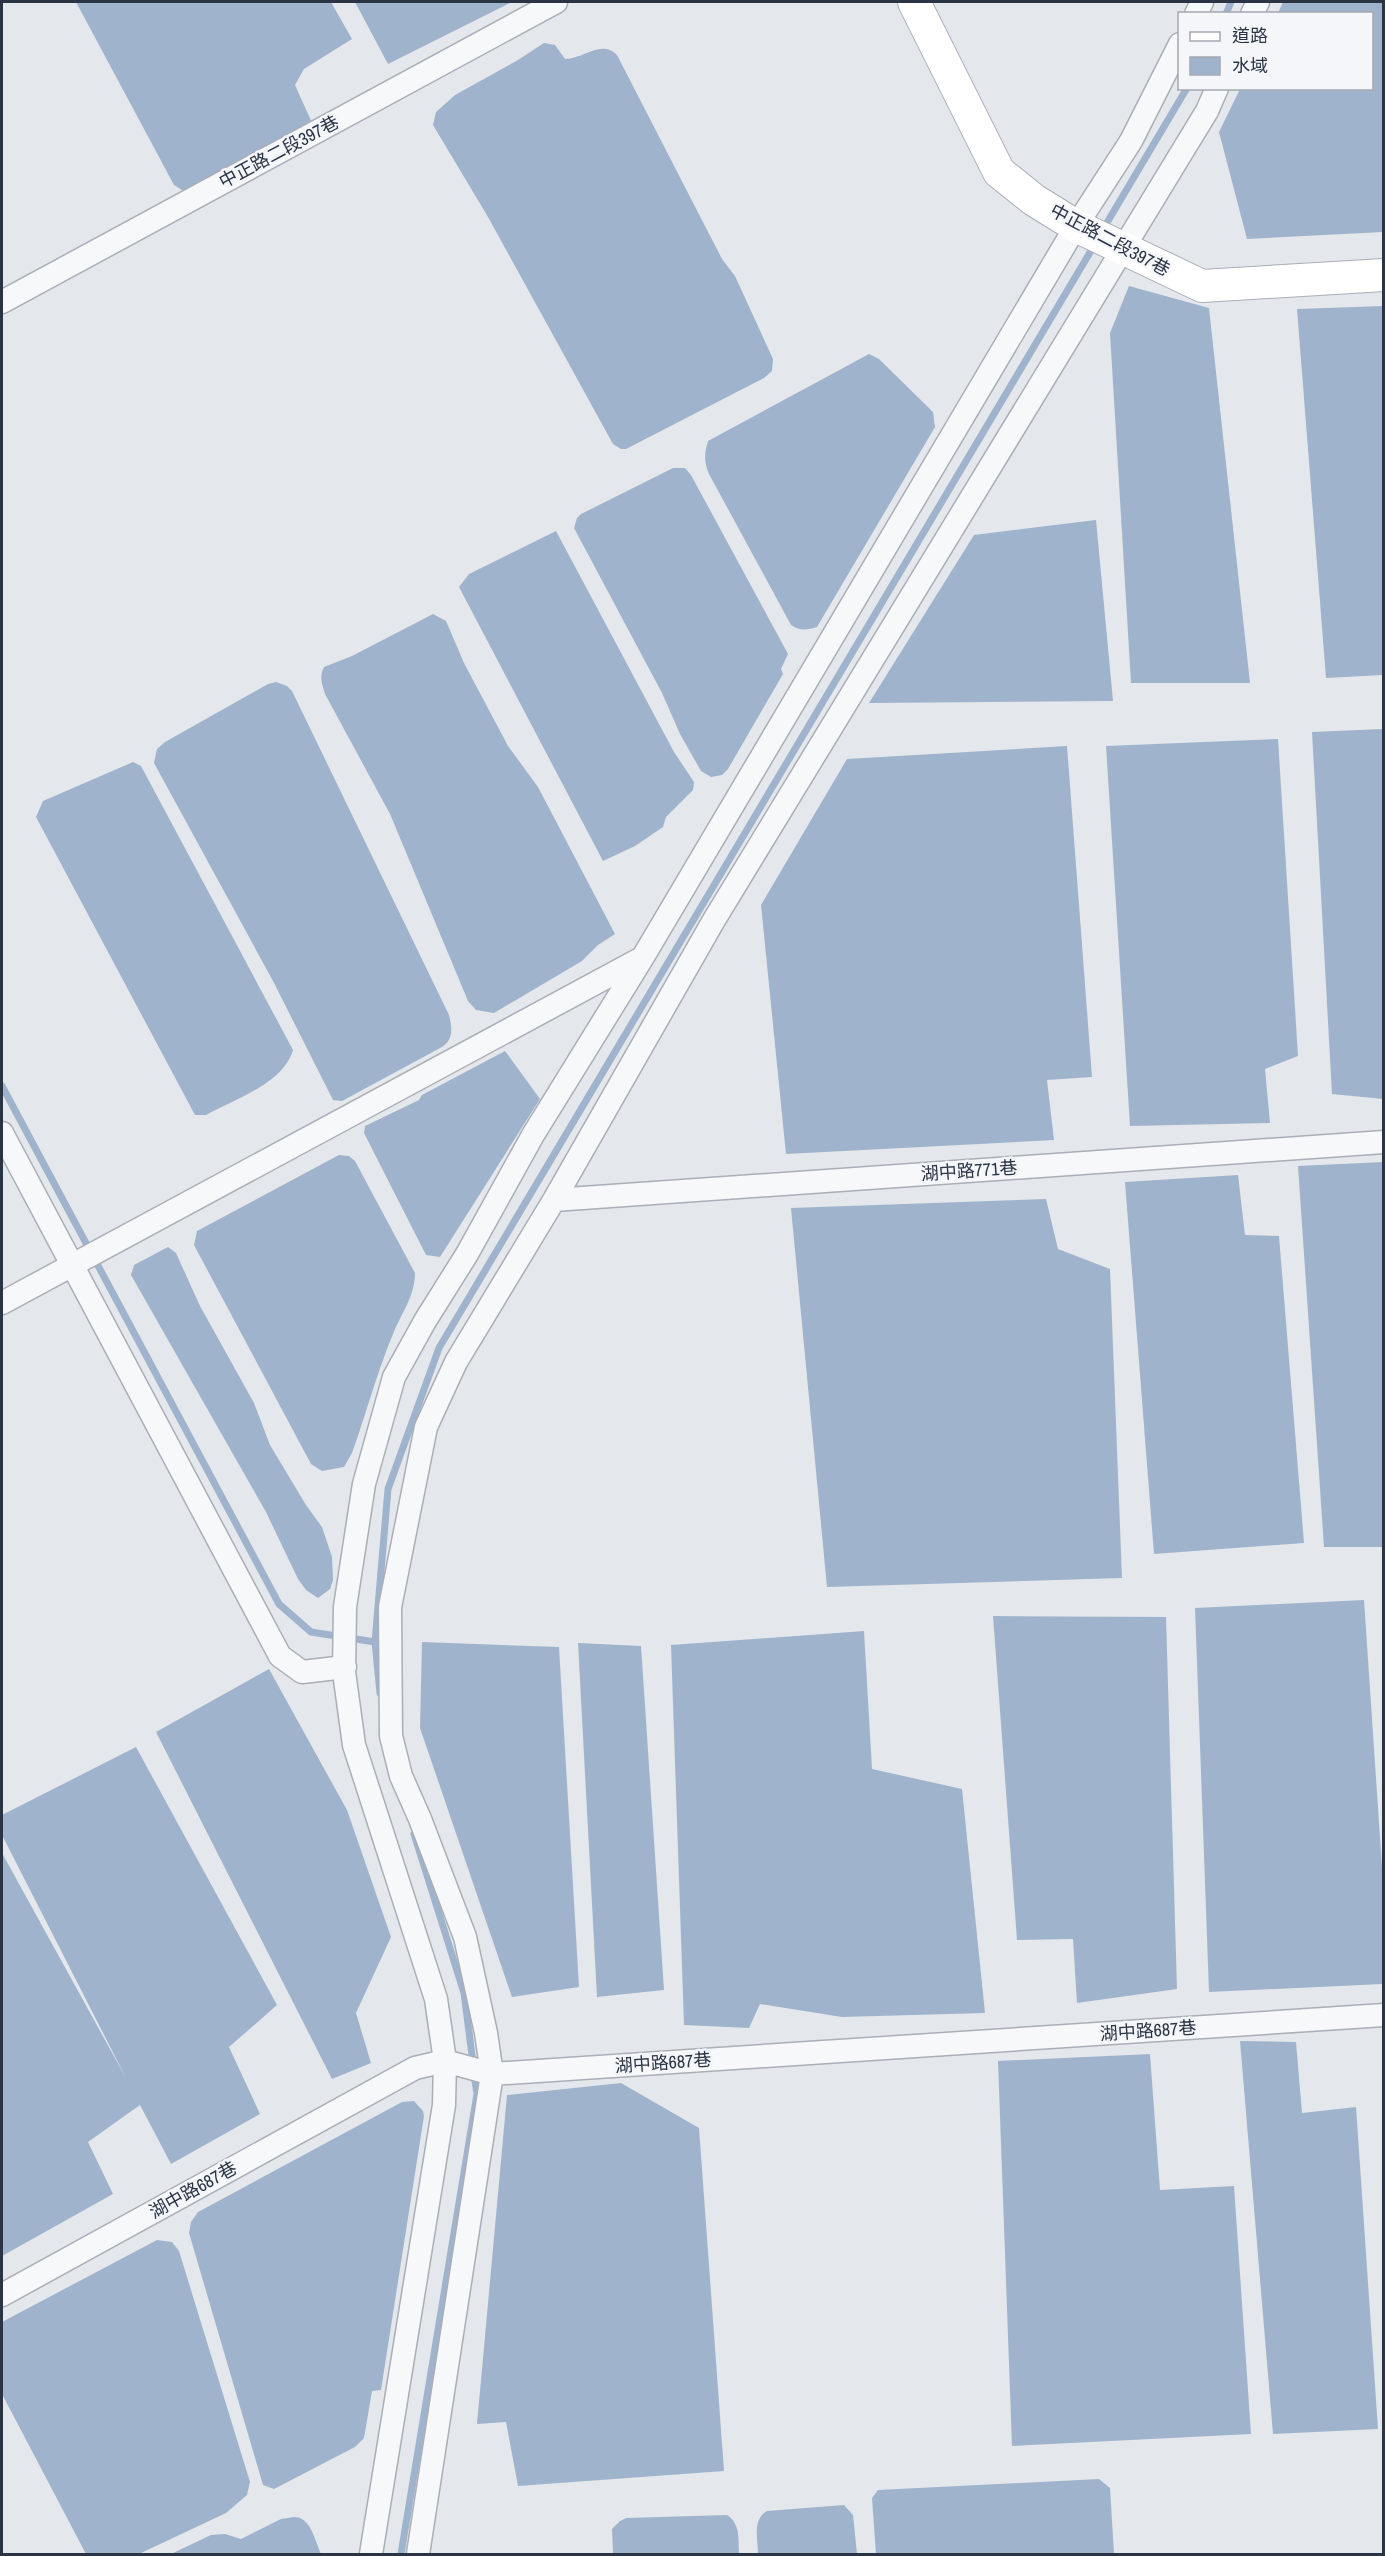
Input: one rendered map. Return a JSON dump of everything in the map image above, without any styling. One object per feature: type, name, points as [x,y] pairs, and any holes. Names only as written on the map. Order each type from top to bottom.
[{"type":"street","name":"中正路二段397巷","points":[[2,302],[556,2]]},
{"type":"street","name":"中正路二段397巷","points":[[914,2],[999,172],[1034,200],[1076,226],[1202,286],[1383,275]]},
{"type":"street","points":[[371,2554],[444,2106],[445,2061],[436,1999],[354,1745],[345,1667],[345,1607],[364,1484],[394,1377],[425,1321],[467,1254],[533,1135],[644,957],[1076,226],[1131,141],[1178,46]]},
{"type":"street","points":[[418,2554],[492,2074],[486,2033],[465,1937],[401,1776],[391,1737],[390,1607],[426,1427],[456,1362],[554,1200],[714,920],[1206,111],[1216,90]]},
{"type":"street","points":[[2,1303],[644,957]]},
{"type":"street","points":[[2,1133],[280,1656],[302,1672],[345,1667]]},
{"type":"street","name":"湖中路771巷","points":[[554,1200],[1383,1142]]},
{"type":"street","name":"湖中路687巷","points":[[2,2295],[415,2068],[445,2061],[492,2074],[1383,2015]]},
{"type":"water","points":[[76,2],[331,2],[352,39],[304,69],[295,85],[313,125],[191,189],[182,190],[174,185]]},
{"type":"water","points":[[355,2],[512,2],[388,64]]},
{"type":"water","points":[[1283,2],[1383,2],[1383,232],[1247,239],[1219,132],[1240,90],[1373,90],[1373,12],[1278,12]]},
{"type":"water","points":[[544,43],[555,45],[565,59],[599,49],[611,51],[617,55],[722,259],[735,276],[773,359],[772,371],[764,378],[626,449],[613,444],[488,217],[433,125],[436,112],[455,95]]},
{"type":"water","points":[[1129,286],[1209,308],[1250,683],[1131,683],[1110,333]]},
{"type":"water","points":[[1383,306],[1383,675],[1326,678],[1297,309]]},
{"type":"water","points":[[869,354],[879,359],[933,412],[935,427],[817,627],[800,629],[791,625],[709,474],[705,462],[708,441]]},
{"type":"water","points":[[673,468],[685,468],[691,475],[788,654],[781,669],[783,674],[728,769],[722,775],[711,777],[701,771],[680,734],[662,693],[574,528],[581,514]]},
{"type":"water","points":[[1096,520],[1113,701],[869,703],[974,535]]},
{"type":"water","points":[[556,531],[674,752],[694,782],[693,790],[666,817],[663,827],[635,846],[603,861],[459,587],[469,574]]},
{"type":"water","points":[[433,614],[446,621],[464,663],[508,746],[538,787],[615,934],[598,945],[582,961],[494,1013],[476,1010],[468,1001],[390,814],[325,694],[322,680],[324,667],[352,656]]},
{"type":"water","points":[[276,682],[287,686],[292,691],[449,1015],[451,1024],[449,1040],[442,1047],[342,1101],[333,1100],[273,981],[154,763],[157,749],[165,742],[268,684]]},
{"type":"water","points":[[1384,729],[1383,1099],[1332,1094],[1312,732]]},
{"type":"water","points":[[1278,739],[1298,1056],[1265,1069],[1270,1123],[1130,1126],[1106,746]]},
{"type":"water","points":[[1067,746],[1092,1077],[1047,1080],[1054,1140],[786,1154],[761,905],[847,759]]},
{"type":"water","points":[[133,762],[141,766],[293,1050],[288,1062],[269,1081],[206,1115],[195,1115],[36,817],[43,801]]},
{"type":"water","points":[[505,1051],[540,1099],[440,1257],[426,1255],[364,1133],[365,1126],[419,1100],[422,1095]]},
{"type":"water","points":[[339,1155],[349,1156],[355,1161],[415,1273],[410,1297],[387,1348],[352,1453],[344,1467],[322,1471],[311,1464],[194,1245],[197,1231]]},
{"type":"water","points":[[1383,1162],[1383,1547],[1324,1547],[1298,1166]]},
{"type":"water","points":[[1238,1175],[1245,1235],[1279,1236],[1304,1543],[1154,1554],[1125,1182]]},
{"type":"water","points":[[1046,1199],[1058,1249],[1110,1269],[1122,1578],[827,1587],[791,1208]]},
{"type":"water","points":[[168,1247],[176,1253],[200,1306],[254,1403],[270,1445],[322,1527],[332,1557],[333,1580],[330,1589],[318,1598],[306,1590],[298,1579],[266,1512],[131,1275],[134,1265]]},
{"type":"water","points":[[1364,1600],[1383,1882],[1383,1984],[1209,1992],[1195,1608]]},
{"type":"water","points":[[993,1616],[1166,1617],[1177,1989],[1077,2003],[1073,1939],[1017,1940]]},
{"type":"water","points":[[864,1631],[872,1769],[962,1789],[985,2013],[842,2017],[760,2004],[749,2028],[684,2025],[671,1645]]},
{"type":"water","points":[[422,1642],[559,1647],[579,1987],[512,1997],[420,1728]]},
{"type":"water","points":[[578,1643],[641,1646],[664,1990],[597,1997]]},
{"type":"water","points":[[269,1669],[347,1810],[391,1937],[356,2013],[371,2063],[332,2079],[156,1732]]},
{"type":"water","points":[[136,1747],[277,2005],[229,2047],[260,2114],[171,2164],[140,2105],[88,2142],[113,2194],[2,2256],[2,1853],[126,2078],[2,1835],[2,1815]]},
{"type":"water","points":[[1240,2041],[1296,2042],[1302,2113],[1356,2107],[1378,2429],[1273,2434]]},
{"type":"water","points":[[1150,2054],[1160,2190],[1234,2186],[1251,2434],[1012,2446],[998,2061]]},
{"type":"water","points":[[621,2083],[699,2128],[724,2471],[518,2486],[506,2422],[477,2424],[507,2095]]},
{"type":"water","points":[[414,2101],[423,2111],[424,2116],[381,2390],[372,2391],[364,2438],[355,2447],[274,2489],[263,2485],[189,2233],[191,2222],[198,2212],[402,2102]]},
{"type":"water","points":[[157,2240],[172,2242],[179,2251],[250,2482],[247,2495],[226,2513],[139,2554],[86,2554],[2,2394],[2,2322]]},
{"type":"water","points":[[1099,2479],[1110,2488],[1114,2554],[876,2554],[872,2498],[878,2490]]},
{"type":"water","points":[[844,2505],[853,2515],[857,2554],[758,2554],[759,2519],[767,2511]]},
{"type":"water","points":[[727,2515],[737,2528],[739,2554],[613,2554],[612,2529],[626,2518]]},
{"type":"water","points":[[300,2518],[308,2525],[321,2554],[171,2554],[211,2535],[225,2534],[241,2539],[281,2519]]},
{"type":"waterway","points":[[1227,12],[1231,2]]},
{"type":"waterway","points":[[1102,231],[1186,90]]},
{"type":"waterway","points":[[380,1693],[375,1642],[388,1489],[439,1348],[1095,244]]},
{"type":"waterway","points":[[2,1086],[279,1604],[311,1632],[375,1642]]},
{"type":"waterway","points":[[414,1834],[464,1993],[473,2063]]},
{"type":"waterway","points":[[401,2554],[477,2094],[474,2074]]}]
